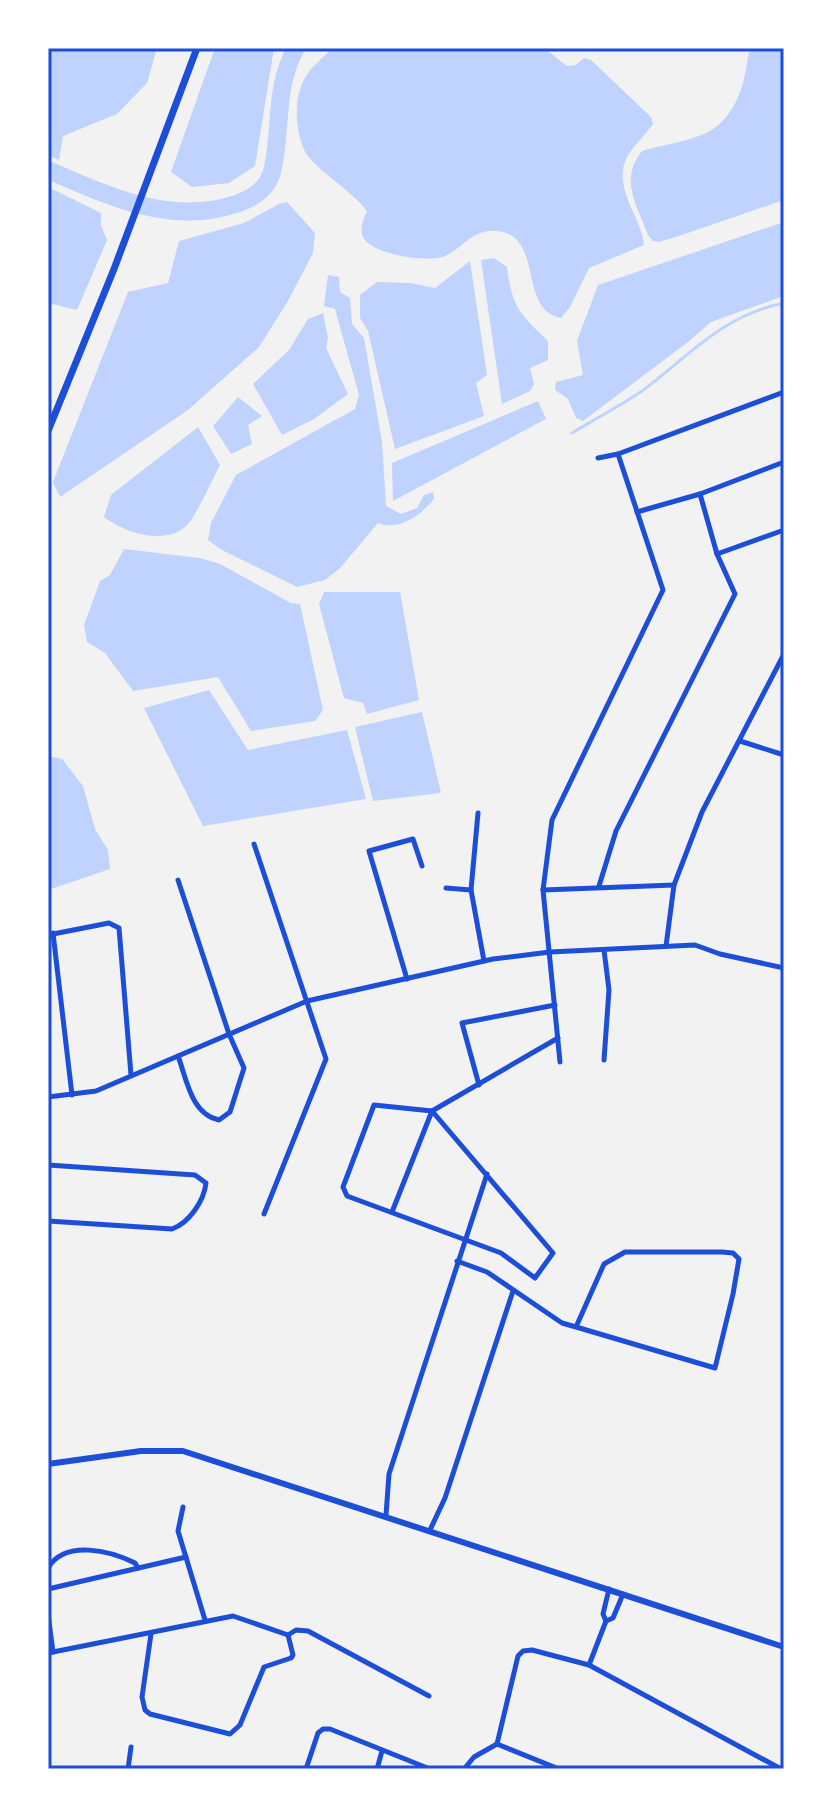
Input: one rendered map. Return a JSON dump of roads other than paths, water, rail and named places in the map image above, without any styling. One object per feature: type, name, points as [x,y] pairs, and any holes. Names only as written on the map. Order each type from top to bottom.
[{"type":"main road","points":[[48,431],[197,48]]},
{"type":"street","points":[[598,458],[618,454],[782,393],[784,403]]},
{"type":"street","points":[[560,1062],[543,890],[552,820],[663,590],[618,454]]},
{"type":"street","points":[[637,512],[700,494],[784,462]]},
{"type":"street","points":[[599,886],[616,831],[735,594],[717,554],[700,494]]},
{"type":"street","points":[[717,554],[784,530]]},
{"type":"street","points":[[666,946],[674,885],[702,812],[784,654]]},
{"type":"street","points":[[740,741],[784,755]]},
{"type":"street","points":[[478,813],[471,890],[484,961]]},
{"type":"street","points":[[407,979],[369,851],[413,839],[422,866]]},
{"type":"street","points":[[254,844],[326,1059],[264,1214]]},
{"type":"street","points":[[178,880],[229,1034],[244,1068],[230,1112],[219,1120],[208,1117],[196,1106],[178,1056]]},
{"type":"street","points":[[543,890],[674,885]]},
{"type":"street","points":[[446,888],[471,890]]},
{"type":"street","points":[[72,1095],[50,934],[109,923],[119,928],[131,1075]]},
{"type":"street","points":[[48,1097],[96,1091],[307,1001],[484,961],[550,952],[695,945],[720,954],[784,968]]},
{"type":"street","points":[[604,950],[609,990],[604,1060]]},
{"type":"street","points":[[479,1085],[462,1023],[555,1005]]},
{"type":"street","points":[[432,1111],[553,1253],[535,1278],[501,1253],[347,1196],[343,1187],[374,1105],[432,1111],[558,1038]]},
{"type":"street","points":[[392,1212],[432,1111]]},
{"type":"street","points":[[48,1165],[195,1175],[206,1183],[202,1200],[182,1226],[172,1229],[48,1221]]},
{"type":"street","points":[[386,1515],[389,1474],[487,1173]]},
{"type":"street","points":[[457,1261],[487,1272],[562,1323],[715,1368],[739,1259],[733,1253],[722,1252],[625,1252],[604,1264],[576,1327]]},
{"type":"street","points":[[783,1294],[784,1286]]},
{"type":"street","points":[[430,1530],[445,1498],[513,1291]]},
{"type":"street","points":[[48,1464],[141,1451],[183,1451],[784,1647]]},
{"type":"street","points":[[183,1507],[178,1531],[205,1620]]},
{"type":"street","points":[[48,1568],[51,1562],[80,1548],[127,1559],[138,1568]]},
{"type":"street","points":[[48,1589],[186,1557]]},
{"type":"street","points":[[589,1665],[606,1621],[603,1614],[609,1589]]},
{"type":"street","points":[[606,1621],[613,1618],[623,1594]]},
{"type":"street","points":[[48,1614],[50,1653],[233,1616],[288,1635]]},
{"type":"street","points":[[288,1635],[296,1630],[308,1631],[429,1696]]},
{"type":"street","points":[[151,1634],[142,1697],[145,1710],[150,1714],[230,1734],[240,1725],[264,1667],[293,1655],[288,1635]]},
{"type":"street","points":[[464,1769],[474,1757],[497,1744],[518,1656],[523,1651],[532,1650],[589,1665],[781,1769]]},
{"type":"street","points":[[306,1769],[318,1733],[323,1729],[330,1729],[430,1769]]},
{"type":"street","points":[[497,1744],[559,1769]]},
{"type":"street","points":[[128,1769],[131,1747]]},
{"type":"street","points":[[377,1769],[382,1751]]},
{"type":"water","points":[[48,48],[157,48],[147,83],[117,114],[63,136],[59,160],[48,155]]},
{"type":"water","points":[[215,48],[274,48],[255,166],[229,183],[192,187],[171,172]]},
{"type":"water","points":[[333,48],[544,48],[567,66],[576,65],[584,58],[591,60],[651,117],[653,124],[626,159],[623,170],[625,192],[644,245],[589,268],[570,307],[561,318],[548,312],[539,301],[521,245],[511,235],[496,231],[479,233],[449,254],[434,258],[402,256],[371,245],[362,233],[367,211],[312,161],[306,154],[299,133],[297,110],[300,89],[310,71]]},
{"type":"water","points":[[750,48],[784,48],[784,200],[679,236],[653,241],[632,193],[635,162],[642,151],[703,134],[726,118],[742,86]]},
{"type":"water","points":[[48,187],[101,213],[101,225],[107,240],[77,310],[48,303]]},
{"type":"water","points":[[287,202],[315,233],[313,253],[259,347],[188,410],[60,497],[53,482],[128,292],[168,283],[179,241],[244,223]]},
{"type":"water","points":[[784,222],[784,296],[711,322],[583,421],[576,418],[568,399],[555,390],[556,382],[583,375],[577,341],[598,285]]},
{"type":"water","points":[[494,258],[507,267],[511,292],[518,308],[548,341],[548,360],[530,368],[534,384],[530,391],[502,404],[481,260]]},
{"type":"water","points":[[470,261],[487,375],[476,383],[484,416],[395,449],[368,331],[360,318],[360,295],[377,282],[410,283],[435,288]]},
{"type":"water","points":[[328,275],[339,277],[340,292],[350,298],[352,324],[364,338],[382,442],[386,506],[401,514],[417,508],[424,495],[433,492],[434,499],[417,516],[402,523],[378,523],[340,568],[325,580],[297,587],[208,540],[211,523],[236,475],[355,409],[359,395],[335,309],[324,306]]},
{"type":"water","points":[[323,313],[328,338],[326,348],[348,394],[314,419],[282,435],[253,384],[289,350],[308,319]]},
{"type":"water","points":[[238,397],[262,416],[248,425],[252,444],[231,454],[213,426]]},
{"type":"water","points":[[538,401],[546,419],[393,501],[392,463]]},
{"type":"water","points":[[198,427],[220,465],[186,526],[167,535],[145,535],[123,528],[104,517],[111,495]]},
{"type":"water","points":[[124,549],[200,558],[220,564],[291,603],[300,604],[323,710],[315,721],[251,731],[218,677],[133,691],[105,653],[87,642],[84,625],[100,581],[110,575]]},
{"type":"water","points":[[324,592],[400,592],[419,700],[367,714],[363,703],[344,698],[319,604]]},
{"type":"water","points":[[209,690],[248,750],[347,730],[366,799],[203,826],[144,708]]},
{"type":"water","points":[[422,712],[441,793],[373,801],[355,727]]},
{"type":"water","points":[[48,756],[62,759],[83,786],[95,829],[108,850],[110,869],[48,890]]},
{"type":"waterway","points":[[48,170],[117,198],[164,210],[211,210],[249,198],[265,186],[271,174],[281,92],[296,48]]},
{"type":"waterway","points":[[572,433],[642,391],[725,327],[762,309],[784,303]]}]
